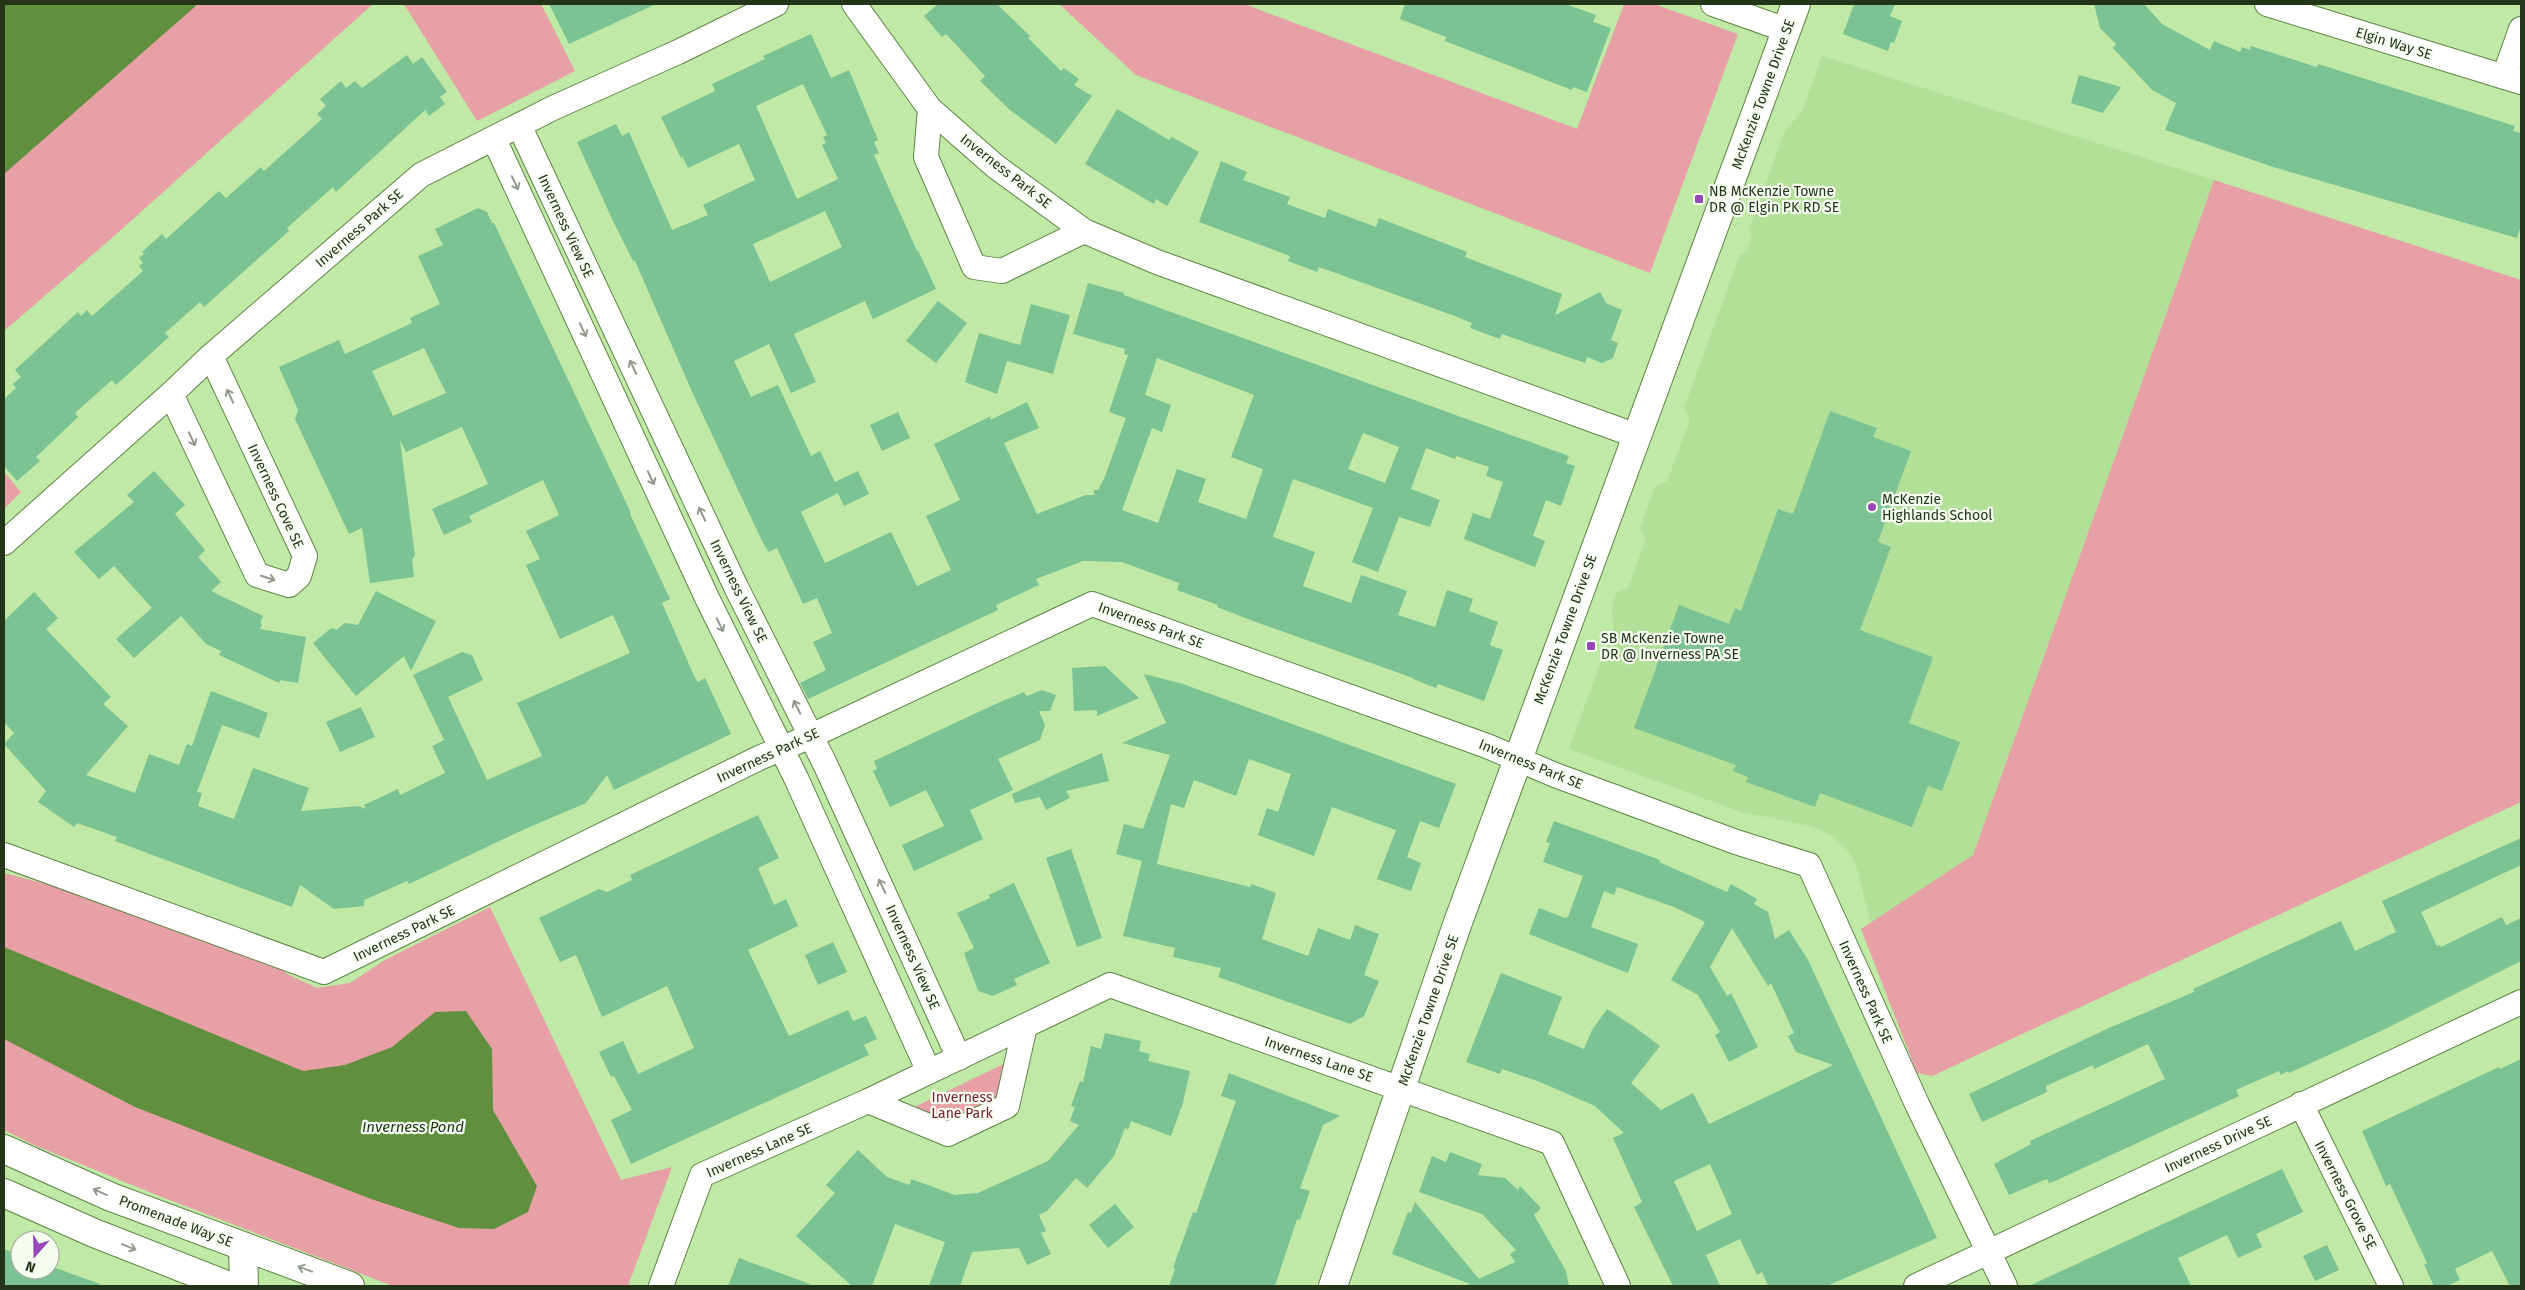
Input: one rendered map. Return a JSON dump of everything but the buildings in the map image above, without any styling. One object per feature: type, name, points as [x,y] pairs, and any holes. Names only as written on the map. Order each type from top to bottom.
[{"type":"street","name":"Inverness Park SE","points":[[4,543],[172,394],[211,356],[421,175],[520,125],[776,4]]},
{"type":"street","name":"Inverness Park SE","points":[[854,4],[930,109],[995,166],[1084,231],[1156,262],[1637,436]]},
{"type":"street","points":[[1713,4],[1786,30]]},
{"type":"street","name":"McKenzie Towne Drive SE","points":[[1333,1286],[1457,925],[1575,600],[1796,4]]},
{"type":"street","name":"Elgin Way SE","points":[[2267,4],[2512,80]]},
{"type":"street","points":[[2512,80],[2521,29]]},
{"type":"street","points":[[930,109],[926,157],[974,267],[1002,271],[1084,231]]},
{"type":"street","name":"Inverness View SE","points":[[520,125],[732,579],[811,736],[959,1058]]},
{"type":"street","name":"Inverness View SE","points":[[494,139],[704,592],[780,748],[929,1072]]},
{"type":"street","name":"Inverness Cove SE","points":[[172,394],[257,575],[289,585],[299,576],[305,556],[211,356]]},
{"type":"street","name":"Inverness Park SE","points":[[4,855],[324,972],[780,748],[811,736],[1092,604],[1519,758],[1555,775],[1736,842],[1809,865],[1917,1104],[2005,1286]]},
{"type":"street","name":"Inverness Lane SE","points":[[662,1286],[702,1175],[868,1101],[1110,985],[1552,1143],[1618,1286]]},
{"type":"street","name":"Inverness Drive SE","points":[[1916,1286],[2521,1002]]},
{"type":"street","points":[[868,1101],[948,1134],[957,1130],[1007,1106],[1025,1026]]},
{"type":"street","name":"Inverness Grove SE","points":[[2301,1104],[2391,1286]]},
{"type":"street","name":"Promenade Way SE","points":[[4,1149],[111,1197],[350,1286]]},
{"type":"street","points":[[4,1193],[215,1284],[243,1246]]},
{"type":"street","points":[[243,1246],[244,1286]]},
{"type":"shaded area","name":"McKenzie Highlands School","points":[[1822,56],[2214,180],[1973,855],[1871,923],[1855,862],[1848,851],[1831,835],[1811,826],[1741,812],[1569,749],[1613,628],[1612,609],[1616,592],[1628,588],[1646,539],[1640,529],[1655,486],[1667,482],[1690,419],[1684,408],[1740,255],[1747,251],[1752,237],[1749,230],[1785,130],[1802,112]]},
{"type":"green space","points":[[4,4],[373,4],[113,237],[4,331]]},
{"type":"green space","points":[[404,4],[541,4],[575,71],[477,121]]},
{"type":"green space","points":[[1059,4],[1244,4],[1577,129],[1624,4],[1654,4],[1738,34],[1650,273],[1136,75]]},
{"type":"green space","points":[[2214,180],[2521,280],[2521,802],[1932,1076],[1917,1073],[1861,929],[1973,855]]},
{"type":"green space","points":[[4,472],[21,492],[4,509]]},
{"type":"green space","points":[[4,873],[100,898],[263,957],[289,975],[317,988],[350,983],[385,960],[490,907],[621,1180],[672,1167],[628,1286],[393,1286],[154,1194],[34,1145],[4,1130]]},
{"type":"green space","name":"Inverness Lane Park","points":[[1018,1057],[1007,1106],[948,1134],[900,1114]]},
{"type":"water","points":[[4,4],[198,4],[4,174]]},
{"type":"water","name":"Inverness Pond","points":[[4,947],[303,1071],[345,1065],[392,1047],[435,1012],[466,1011],[492,1049],[493,1110],[537,1186],[528,1212],[494,1229],[459,1228],[371,1199],[135,1107],[4,1039]]},
{"type":"place","name":"NB McKenzie Towne DR @ Elgin PK RD SE","points":[[1699,199]]},
{"type":"place","name":"McKenzie Highlands School","points":[[1872,507]]},
{"type":"place","name":"SB McKenzie Towne DR @ Inverness PA SE","points":[[1591,646]]}]
